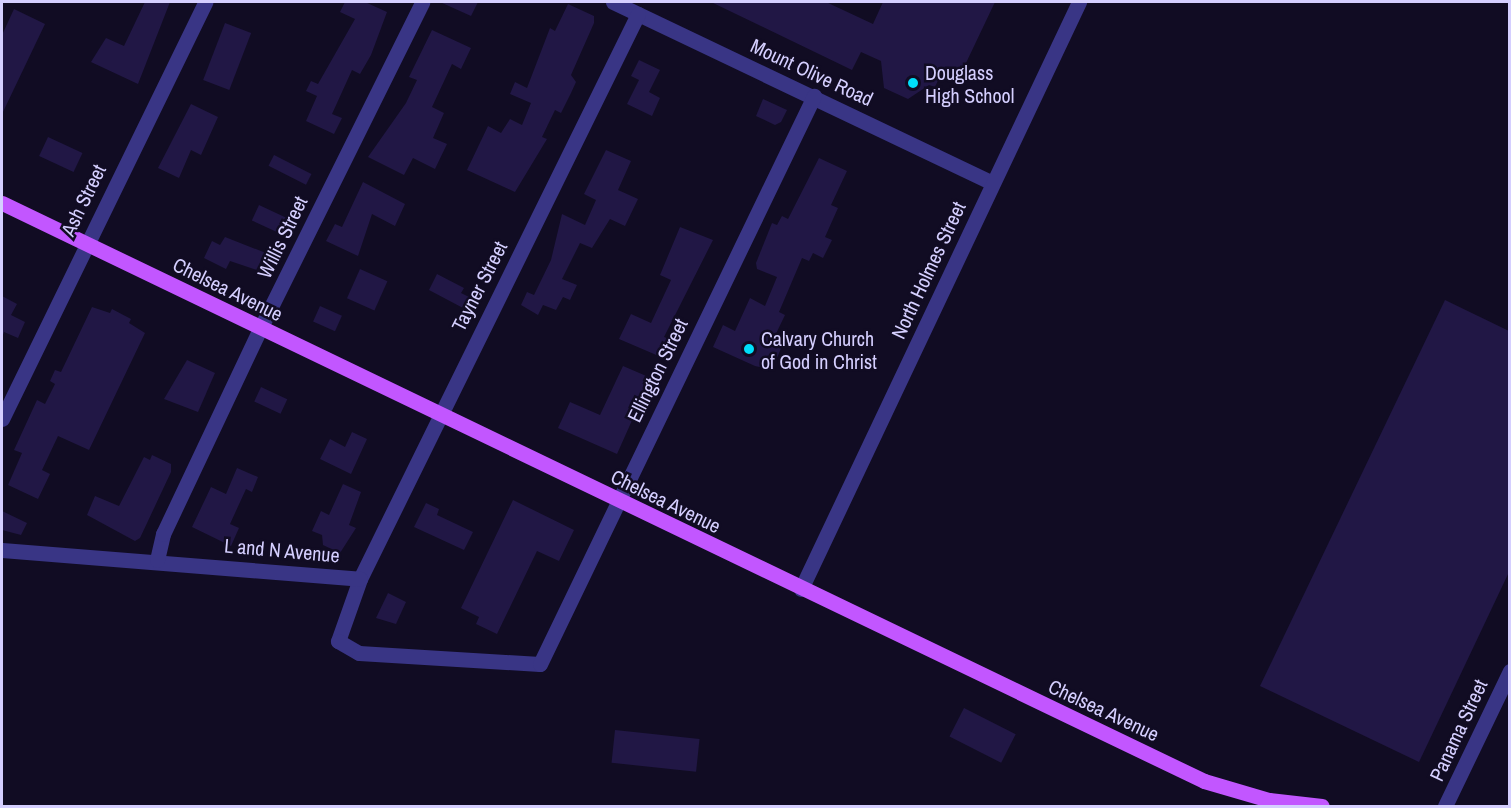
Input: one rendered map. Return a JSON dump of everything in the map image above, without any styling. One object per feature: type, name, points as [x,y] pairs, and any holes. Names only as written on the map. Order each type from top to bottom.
[{"type":"main road","name":"Chelsea Avenue","points":[[2,202],[437,416],[1204,781],[1269,800],[1322,807]]},
{"type":"street","name":"Ash Street","points":[[2,419],[85,243],[205,2]]},
{"type":"street","name":"Willis Street","points":[[157,560],[163,534],[261,328],[422,2]]},
{"type":"street","name":"Mount Olive Road","points":[[613,2],[992,183]]},
{"type":"street","name":"North Holmes Street","points":[[801,589],[1079,2]]},
{"type":"street","name":"Tayner Street","points":[[360,579],[437,416],[638,14]]},
{"type":"street","name":"Ellington Street","points":[[540,664],[617,500],[814,96]]},
{"type":"street","name":"L and N Avenue","points":[[2,550],[157,560],[360,579],[338,640],[358,653],[540,664]]},
{"type":"street","name":"Panama Street","points":[[1445,807],[1509,671]]},
{"type":"building","points":[[145,2],[170,2],[138,84],[91,62],[106,38],[124,46]]},
{"type":"building","points":[[345,2],[365,2],[387,12],[371,55],[360,74],[352,70],[332,114],[342,118],[334,134],[306,121],[317,96],[306,91],[311,81],[318,84],[355,19],[340,12]]},
{"type":"building","points":[[440,2],[478,2],[471,16]]},
{"type":"building","points":[[711,2],[826,2],[873,24],[883,2],[995,2],[956,84],[940,76],[935,87],[929,85],[908,99],[884,88],[881,61],[861,52],[852,70]]},
{"type":"building","points":[[568,4],[594,16],[594,23],[571,75],[576,82],[571,93],[561,113],[555,110],[542,137],[547,139],[515,192],[467,170],[488,126],[501,133],[510,119],[522,125],[531,103],[510,94],[515,82],[527,88],[550,28],[555,31]]},
{"type":"building","points":[[14,9],[45,24],[2,114],[2,35]]},
{"type":"building","points":[[225,23],[251,33],[229,90],[203,80]]},
{"type":"building","points":[[432,30],[471,48],[461,69],[452,64],[432,107],[444,113],[433,138],[447,144],[435,169],[413,158],[404,175],[368,157],[406,103],[417,80],[409,77]]},
{"type":"building","points":[[639,60],[660,70],[649,92],[660,98],[652,116],[627,104],[639,80],[631,76]]},
{"type":"building","points":[[763,99],[787,110],[781,122],[775,125],[756,116]]},
{"type":"building","points":[[191,104],[218,117],[201,155],[191,150],[179,178],[158,168]]},
{"type":"building","points":[[48,137],[82,153],[74,172],[39,156]]},
{"type":"building","points":[[606,150],[631,161],[618,190],[638,199],[625,226],[610,219],[592,248],[580,243],[562,279],[577,285],[570,300],[563,297],[556,310],[543,305],[538,315],[521,305],[527,292],[534,295],[551,260],[562,214],[585,225],[596,200],[584,194]]},
{"type":"building","points":[[274,155],[311,174],[306,185],[269,166]]},
{"type":"building","points":[[819,158],[847,171],[831,205],[838,208],[825,237],[832,240],[823,258],[813,253],[809,261],[802,258],[779,312],[785,315],[772,342],[782,346],[772,370],[755,366],[713,347],[723,325],[735,331],[750,298],[765,306],[777,277],[757,269],[756,263],[772,223],[777,225],[782,216],[788,219]]},
{"type":"building","points":[[363,182],[405,204],[395,226],[372,214],[358,256],[326,241],[335,224],[342,227]]},
{"type":"building","points":[[259,205],[289,219],[282,234],[252,220]]},
{"type":"building","points":[[680,227],[713,240],[664,337],[669,339],[661,357],[619,339],[631,314],[651,323],[671,280],[660,275]]},
{"type":"building","points":[[225,237],[271,255],[263,272],[230,261],[226,269],[204,258],[212,241],[220,245]]},
{"type":"building","points":[[360,269],[387,281],[374,310],[347,298]]},
{"type":"building","points":[[437,274],[464,288],[461,293],[469,297],[463,308],[429,290]]},
{"type":"building","points":[[2,296],[17,304],[11,315],[25,322],[18,338],[4,332],[2,337]]},
{"type":"building","points":[[1445,300],[1509,331],[1509,572],[1419,762],[1260,686]]},
{"type":"building","points":[[320,306],[342,316],[335,331],[313,322]]},
{"type":"building","points":[[92,307],[110,313],[112,309],[131,319],[129,323],[145,333],[89,450],[58,436],[42,470],[50,474],[38,499],[8,485],[22,453],[14,450],[37,400],[45,404],[55,384],[50,381],[55,370],[61,372]]},
{"type":"building","points":[[187,360],[215,373],[198,412],[164,399]]},
{"type":"building","points":[[623,366],[651,378],[617,454],[558,428],[570,402],[600,415]]},
{"type":"building","points":[[261,387],[287,399],[281,414],[254,402]]},
{"type":"building","points":[[352,432],[367,439],[351,474],[320,459],[330,439],[345,447]]},
{"type":"building","points":[[152,455],[171,464],[171,472],[140,538],[135,541],[87,515],[95,496],[119,506],[144,457],[150,460]]},
{"type":"building","points":[[237,468],[258,477],[252,492],[246,489],[230,524],[239,528],[231,546],[192,527],[211,487],[226,494]]},
{"type":"building","points":[[343,484],[361,492],[349,525],[356,528],[340,553],[323,545],[322,535],[312,531],[321,511],[329,515]]},
{"type":"building","points":[[513,500],[574,530],[559,561],[537,551],[497,634],[476,624],[479,617],[461,608]]},
{"type":"building","points":[[426,503],[439,509],[437,515],[473,532],[464,550],[414,527]]},
{"type":"building","points":[[2,511],[27,523],[21,535],[2,530]]},
{"type":"building","points":[[388,593],[406,602],[396,624],[376,618]]},
{"type":"building","points":[[964,708],[1016,734],[1001,763],[949,737]]},
{"type":"building","points":[[615,730],[700,739],[696,772],[612,763]]},
{"type":"place","name":"Douglass High School","points":[[913,83]]},
{"type":"place","name":"Calvary Church of God in Christ","points":[[749,349]]}]
